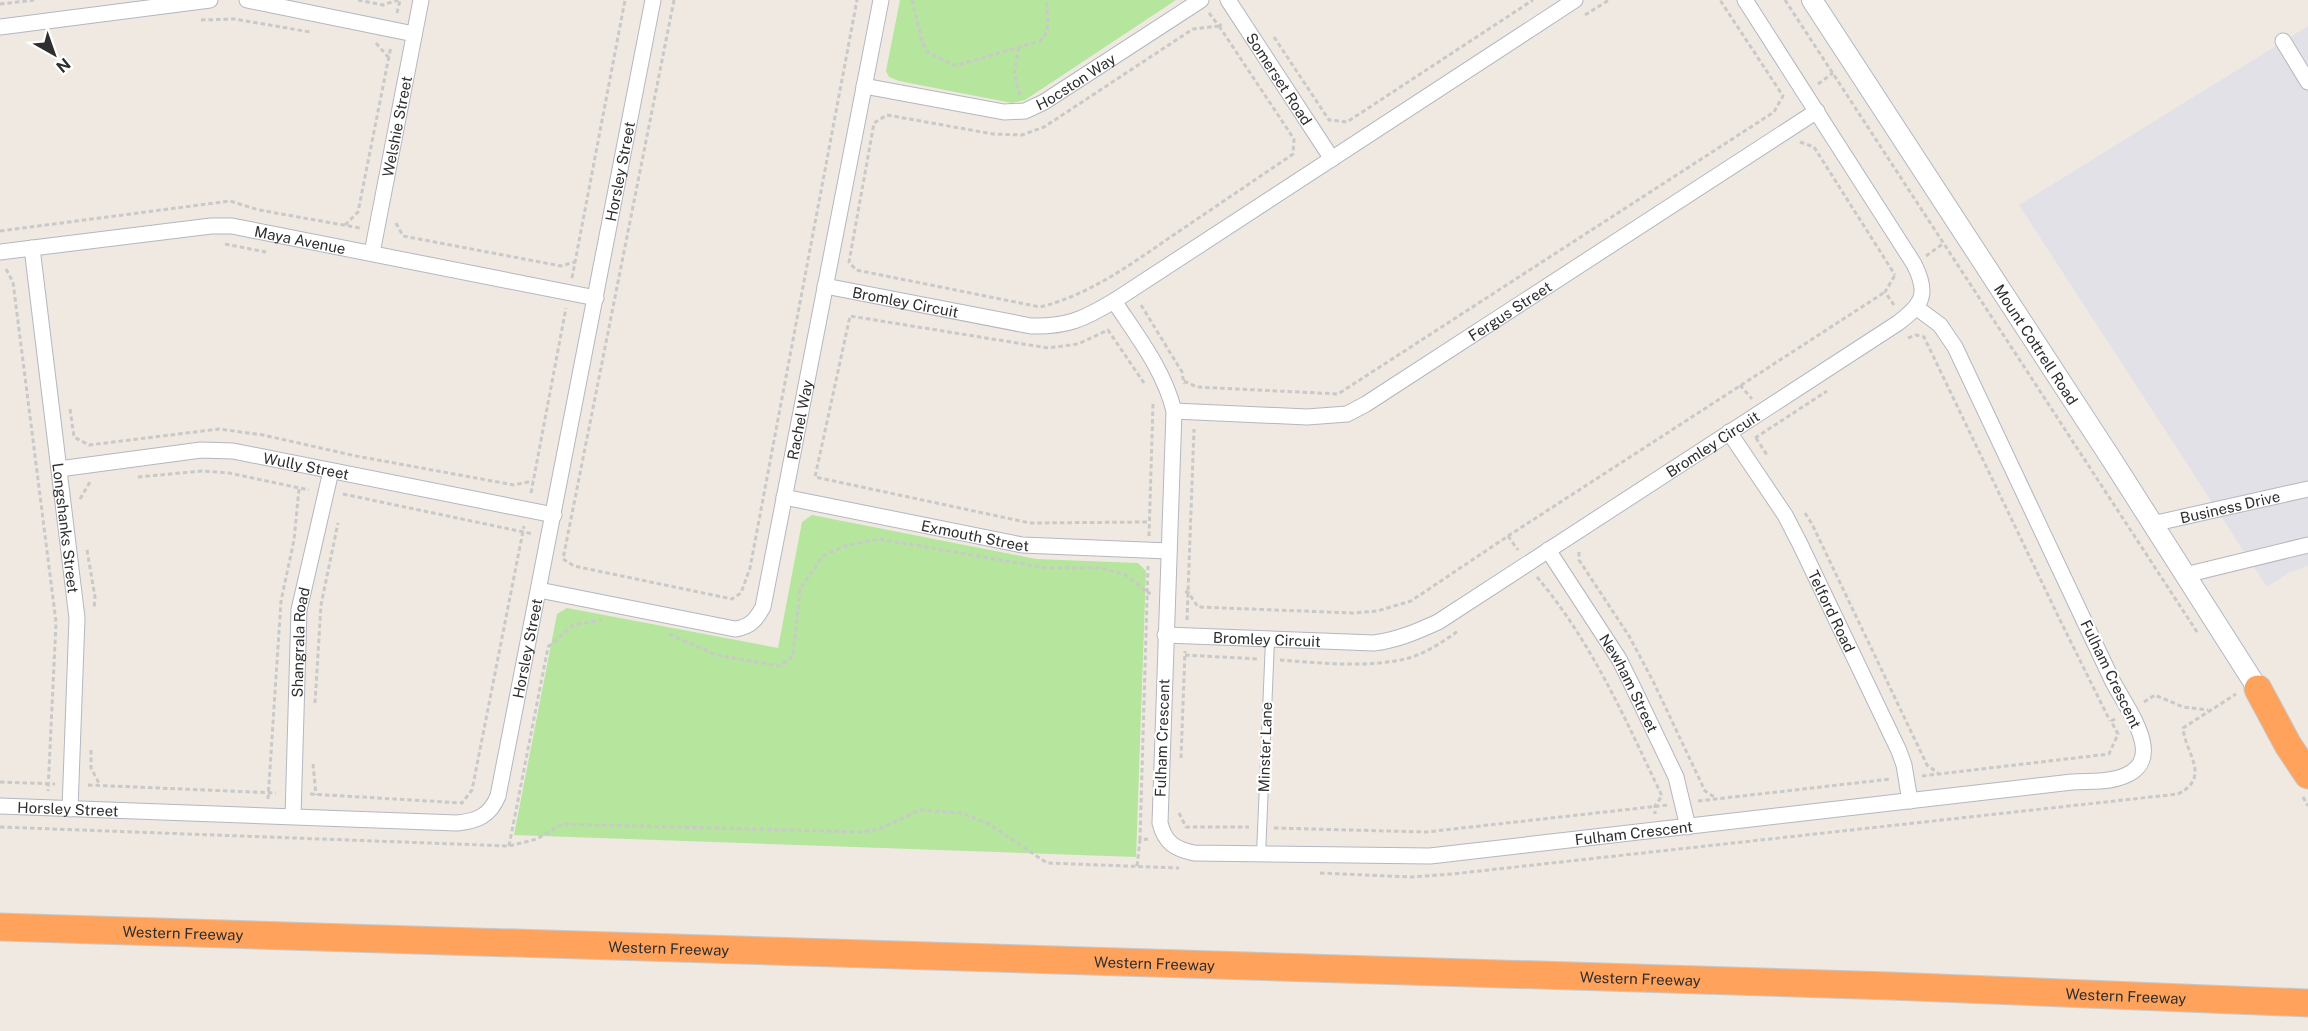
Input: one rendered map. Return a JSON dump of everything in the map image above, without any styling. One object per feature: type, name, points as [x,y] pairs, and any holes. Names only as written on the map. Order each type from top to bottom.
[{"type":"highway","points":[[2246,695],[2308,755]]},
{"type":"highway","points":[[2246,695],[2288,745],[2305,786]]},
{"type":"highway","name":"Western Freeway","points":[[0,927],[1890,986],[2308,1003]]},
{"type":"highway","points":[[1890,986],[2109,981],[2308,987]]},
{"type":"street","points":[[0,27],[210,0]]},
{"type":"street","points":[[247,0],[414,34]]},
{"type":"street","name":"Welshie Street","points":[[372,253],[421,0]]},
{"type":"street","name":"Horsley Street","points":[[0,806],[457,823],[486,816],[494,807],[554,516],[653,0]]},
{"type":"street","name":"Rachel Way","points":[[539,590],[721,627],[746,628],[756,620],[763,607],[881,0]]},
{"type":"street","name":"Hocston Way","points":[[864,86],[1005,112],[1026,111],[1044,102],[1201,0]]},
{"type":"street","name":"Somerset Road","points":[[1228,0],[1332,159]]},
{"type":"street","name":"Bromley Circuit","points":[[825,286],[1031,326],[1071,323],[1114,301],[1575,0]]},
{"type":"street","points":[[1745,0],[1919,274],[1923,294],[1917,309]]},
{"type":"street","name":"Mount Cottrell Road","points":[[1812,0],[2185,575],[2246,695]]},
{"type":"street","points":[[2283,41],[2308,82]]},
{"type":"street","name":"Fergus Street","points":[[1174,411],[1307,417],[1347,414],[1816,111]]},
{"type":"street","name":"Maya Avenue","points":[[0,252],[211,226],[232,226],[596,298]]},
{"type":"street","name":"Longshanks Street","points":[[32,248],[77,618],[70,808]]},
{"type":"street","name":"Fulham Crescent","points":[[1114,301],[1159,371],[1169,392],[1174,411],[1160,823],[1163,835],[1169,843],[1180,850],[1194,853],[1261,855],[1430,856],[2118,777],[2134,770],[2144,755],[2145,748],[2140,732],[1955,347],[1940,325],[1917,309]]},
{"type":"street","name":"Bromley Circuit","points":[[1165,635],[1374,643],[1413,634],[1438,622],[1917,309]]},
{"type":"street","name":"Telford Road","points":[[1729,432],[1793,529],[1899,751],[1910,801]]},
{"type":"street","name":"Wully Street","points":[[59,469],[201,450],[232,451],[554,516]]},
{"type":"street","name":"Shangrala Road","points":[[293,816],[299,610],[331,471]]},
{"type":"street","name":"Business Drive","points":[[2152,524],[2308,489]]},
{"type":"street","name":"Exmouth Street","points":[[784,497],[1022,545],[1169,550]]},
{"type":"street","points":[[2185,575],[2308,546]]},
{"type":"street","name":"Newham Street","points":[[1548,550],[1619,659],[1676,777],[1688,827]]},
{"type":"lane","name":"Minster Lane","points":[[1261,855],[1270,640]]},
{"type":"path","points":[[0,4],[35,0]]},
{"type":"path","points":[[345,226],[358,212],[399,0],[383,5],[358,0]]},
{"type":"path","points":[[0,782],[462,803],[472,790],[477,767],[625,0]]},
{"type":"path","points":[[674,0],[563,559],[574,566],[732,599],[741,593],[750,568],[857,0]]},
{"type":"path","points":[[912,0],[926,51],[953,65],[1040,41],[1044,38],[1048,26],[1046,0]]},
{"type":"path","points":[[1272,34],[1329,120],[1347,122],[1533,0]]},
{"type":"path","points":[[1184,381],[1197,387],[1338,394],[1774,112],[1783,96],[1720,0]]},
{"type":"path","points":[[1785,0],[2198,634]]},
{"type":"path","points":[[195,20],[234,18],[311,32]]},
{"type":"path","points":[[1219,26],[1294,139],[1293,154],[1127,266],[1063,302],[1040,307],[856,270],[849,262],[874,123],[886,115],[993,134],[1022,135],[1044,127],[1193,29],[1219,26]]},
{"type":"path","points":[[366,41],[377,43],[389,58]]},
{"type":"path","points":[[1019,47],[1014,74],[1026,111]]},
{"type":"path","points":[[1188,592],[1198,608],[1353,613],[1377,611],[1411,601],[1886,292],[1895,274],[1814,147],[1797,141]]},
{"type":"path","points":[[396,223],[404,236],[561,266],[575,262]]},
{"type":"path","points":[[218,243],[276,254]]},
{"type":"path","points":[[0,270],[34,266]]},
{"type":"path","points":[[6,269],[13,282],[56,622],[47,808]]},
{"type":"path","points":[[1179,804],[1178,816],[1186,827],[1426,832],[2109,754],[2118,734],[1924,337],[1916,335],[1886,292]]},
{"type":"path","points":[[1149,522],[1030,523],[815,477],[850,316],[1048,348],[1078,344],[1108,330],[1143,304],[1182,372],[1194,430],[1181,758]]},
{"type":"path","points":[[1108,330],[1147,387]]},
{"type":"path","points":[[1899,344],[1916,335]]},
{"type":"path","points":[[1740,448],[1832,388]]},
{"type":"path","points":[[1137,866],[1140,840],[1153,397]]},
{"type":"path","points":[[70,402],[74,437],[89,445],[219,429],[262,435],[356,456],[514,485],[533,481]]},
{"type":"path","points":[[134,477],[202,471],[229,473],[567,541]]},
{"type":"path","points":[[81,509],[80,498],[89,482],[100,481]]},
{"type":"path","points":[[315,709],[321,605],[339,517]]},
{"type":"path","points":[[1508,536],[1550,592],[1598,667],[1611,692],[1662,796],[1655,806],[1654,831]]},
{"type":"path","points":[[668,633],[717,655],[780,666],[793,656],[800,589],[823,556],[845,546],[879,539],[1047,568],[1101,568],[1126,575],[1148,593],[1188,592]]},
{"type":"path","points":[[86,542],[95,597],[94,620]]},
{"type":"path","points":[[1538,578],[1579,552]]},
{"type":"path","points":[[509,846],[548,647],[573,625],[607,620]]},
{"type":"path","points":[[1185,655],[1379,663],[1407,659],[1444,641],[1460,630]]},
{"type":"path","points":[[2111,721],[2155,695],[2183,707],[2210,710]]},
{"type":"path","points":[[91,745],[91,768],[99,785]]},
{"type":"path","points":[[312,755],[316,795]]},
{"type":"path","points":[[2305,786],[2308,806]]},
{"type":"path","points":[[1140,840],[1163,835]]},
{"type":"shaded area","points":[[2308,26],[2308,566],[2288,573],[2267,587],[2019,205]]},
{"type":"green space","points":[[900,0],[1176,0],[1025,100],[1012,103],[899,81],[889,77],[886,71]]},
{"type":"green space","points":[[812,515],[1036,559],[1138,563],[1146,571],[1136,857],[514,835],[557,614],[567,608],[778,648],[802,522]]}]
